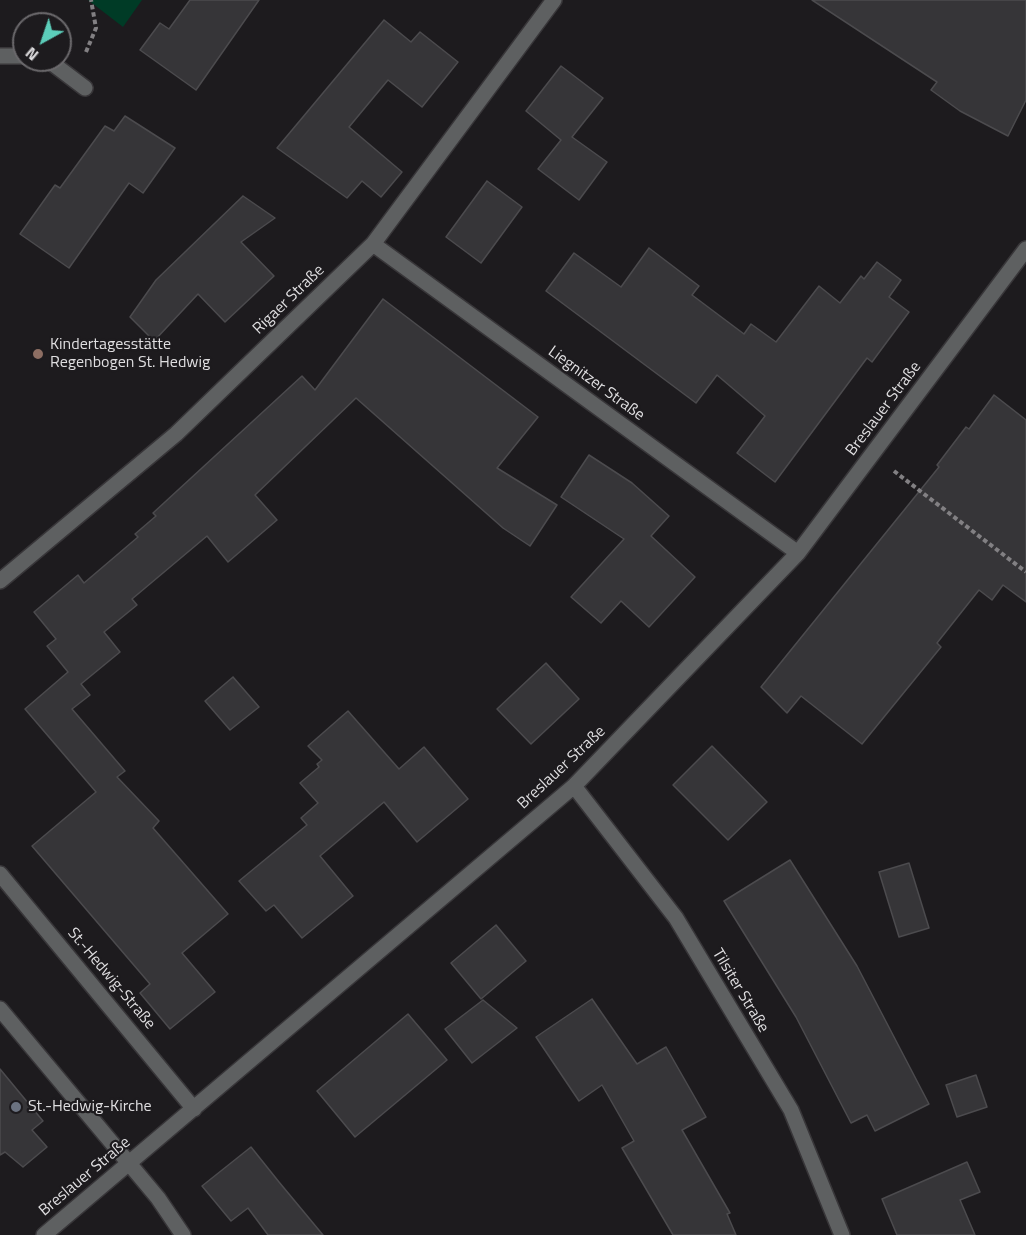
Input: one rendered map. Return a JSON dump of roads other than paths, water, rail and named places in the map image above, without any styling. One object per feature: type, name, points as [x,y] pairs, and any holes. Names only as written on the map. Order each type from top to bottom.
[{"type":"street","name":"Rigaer Straße","points":[[0,581],[177,434],[373,244],[554,0]]},
{"type":"street","points":[[63,72],[80,85]]},
{"type":"street","name":"Liegnitzer Straße","points":[[373,244],[798,553]]},
{"type":"street","name":"Breslauer Straße","points":[[44,1235],[574,786],[798,553],[1026,249]]},
{"type":"street","name":"Tilsiter Straße","points":[[574,786],[676,918],[791,1110],[842,1235]]},
{"type":"street","name":"St.-Hedwig-Straße","points":[[0,874],[194,1109]]},
{"type":"street","points":[[0,1009],[158,1198],[183,1235]]},
{"type":"place","name":"Kindertagesstätte Regenbogen St. Hedwig","points":[[38,354]]},
{"type":"place","name":"St.-Hedwig-Kirche","points":[[16,1107]]}]
